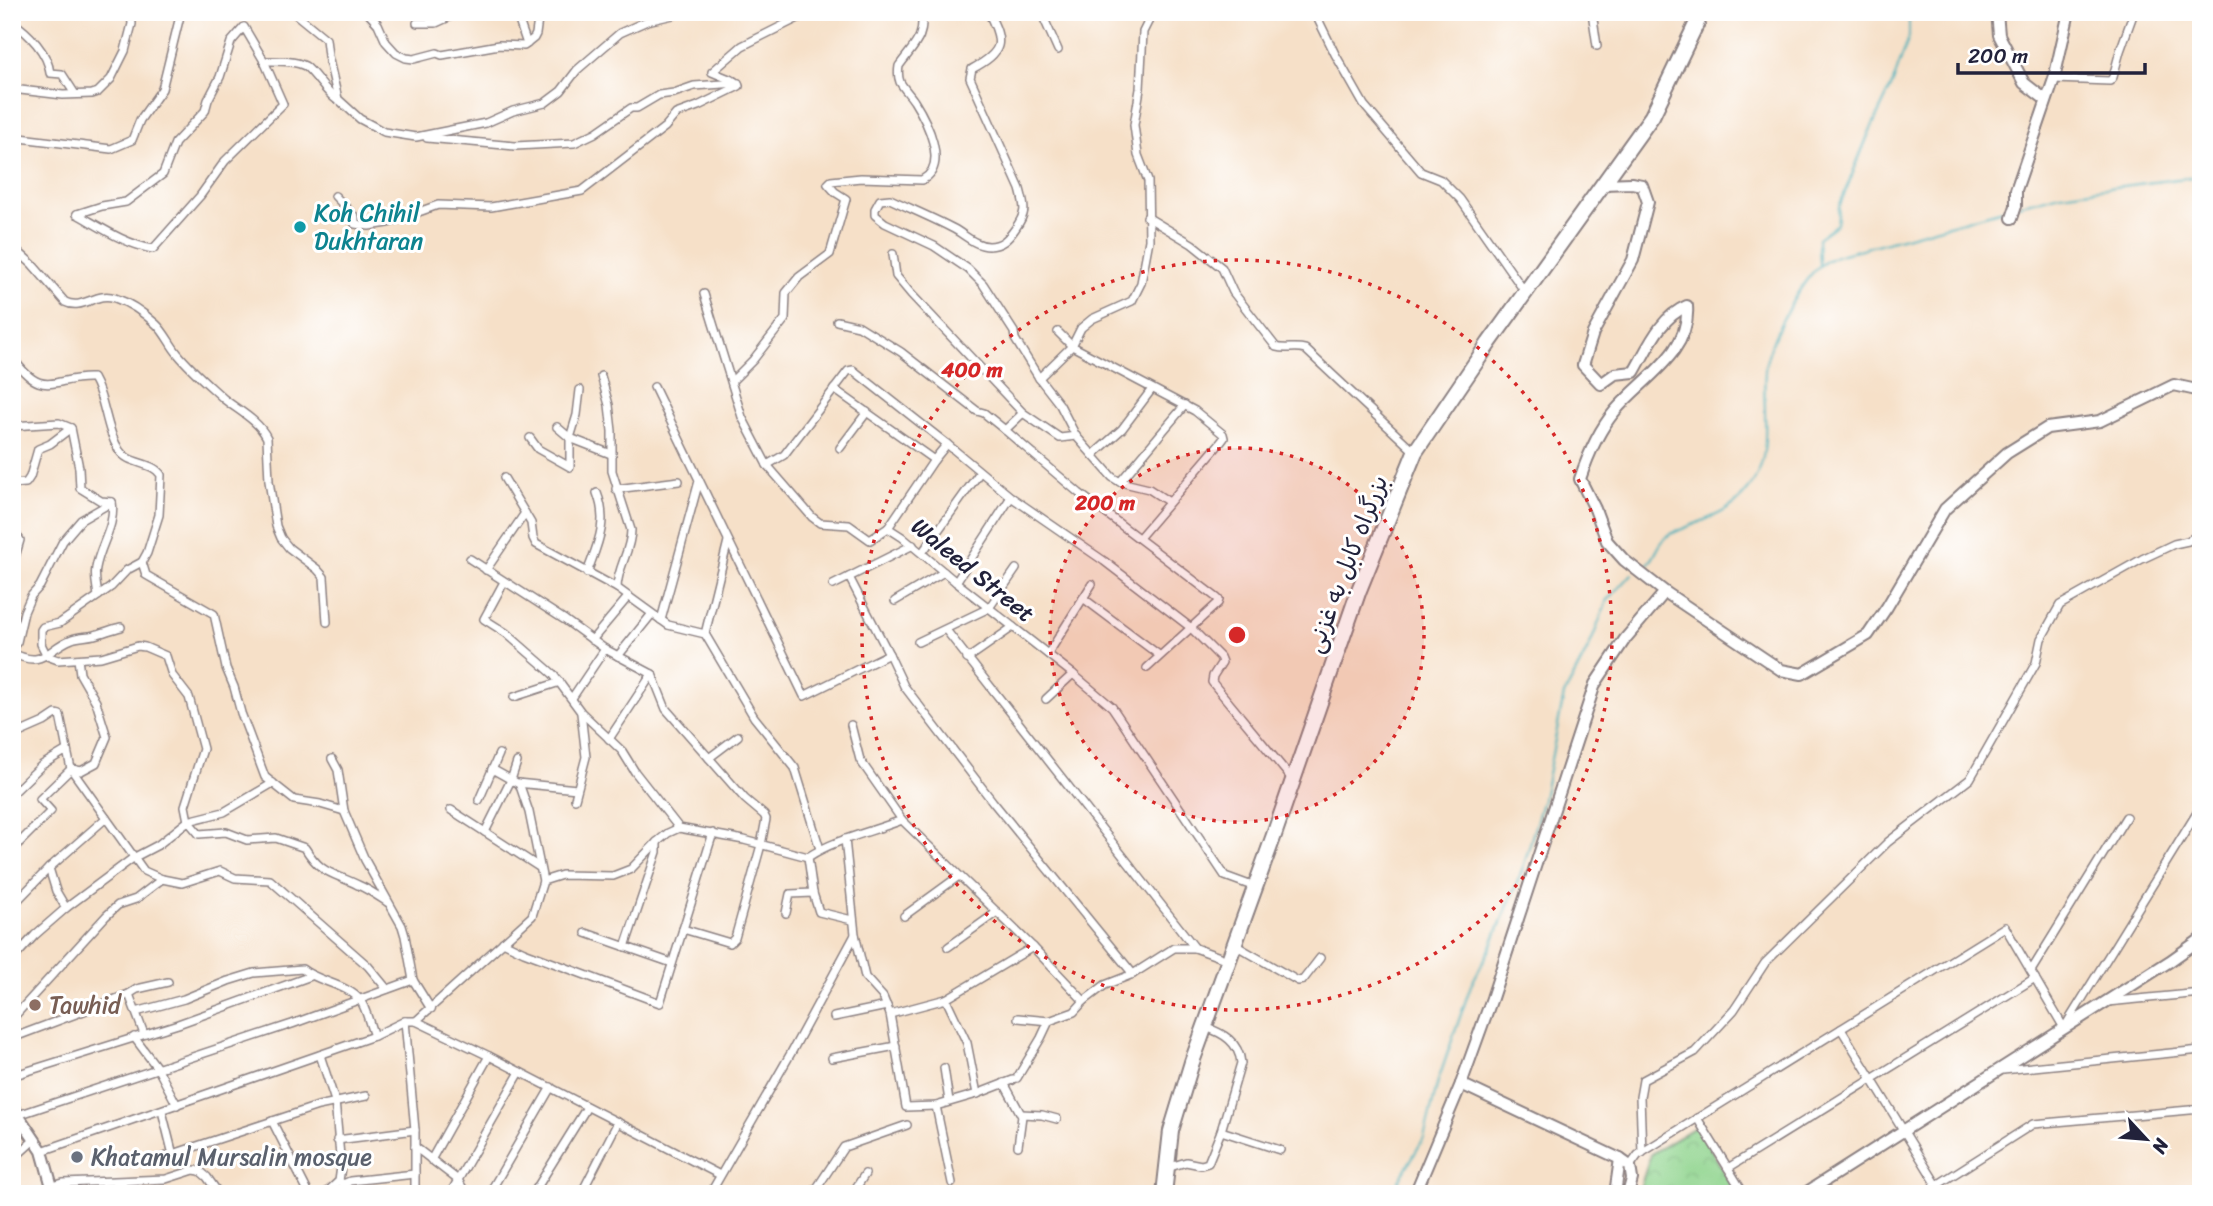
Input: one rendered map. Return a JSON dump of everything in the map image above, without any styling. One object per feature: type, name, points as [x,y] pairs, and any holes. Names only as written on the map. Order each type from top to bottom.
[{"type":"highway","name":"بزرگراه کابل به غزنی","points":[[1164,1194],[1171,1131],[1205,1027],[1359,590],[1415,452],[1652,116],[1702,12]]},
{"type":"street","points":[[12,89],[63,95],[98,92],[111,79],[128,41],[132,24],[131,12]]},
{"type":"street","points":[[12,137],[111,149],[132,140],[140,120],[162,89],[181,12]]},
{"type":"street","points":[[293,12],[326,39],[334,89],[343,104]]},
{"type":"street","points":[[367,12],[396,53],[414,59],[437,53],[442,55],[499,45],[527,44],[536,34],[539,12]]},
{"type":"street","points":[[417,23],[436,23],[460,12]]},
{"type":"street","points":[[516,12],[527,44]]},
{"type":"street","points":[[416,137],[486,122],[513,111],[545,103],[561,91],[577,70],[620,33],[654,19],[686,12]]},
{"type":"street","points":[[738,83],[712,72],[742,46],[800,17],[800,12]]},
{"type":"street","points":[[733,380],[754,360],[785,319],[786,293],[799,277],[830,254],[846,199],[828,184],[831,181],[861,178],[922,180],[933,170],[935,164],[931,134],[900,81],[898,72],[898,66],[922,34],[924,26],[921,12]]},
{"type":"street","points":[[988,12],[997,29],[998,44],[991,58],[972,69],[970,78],[1020,188],[1024,215],[1008,238],[1001,244],[991,246],[978,244],[954,229],[890,199],[880,200],[874,212],[876,217],[885,223],[934,246],[983,284],[1014,332],[1015,340],[1060,405],[1076,436],[1112,477],[1120,482],[1149,489],[1169,502]]},
{"type":"street","points":[[1041,12],[1058,50]]},
{"type":"street","points":[[1040,378],[1072,346],[1081,328],[1091,319],[1132,301],[1141,283],[1149,240],[1147,181],[1138,155],[1134,125],[1140,89],[1143,32],[1155,12]]},
{"type":"street","points":[[1592,12],[1597,46]]},
{"type":"street","points":[[1997,12],[1999,35],[2024,83],[2046,100]]},
{"type":"street","points":[[2012,218],[2016,206],[2016,190],[2054,79],[2069,12]]},
{"type":"street","points":[[2054,79],[2110,81],[2134,12]]},
{"type":"street","points":[[1317,15],[1364,105],[1421,172],[1441,180],[1460,200],[1525,293]]},
{"type":"street","points":[[12,22],[26,31],[43,54],[50,73],[62,74],[75,94]]},
{"type":"street","points":[[244,27],[264,61],[283,104],[225,161],[200,196],[153,249],[123,240],[78,214],[126,202],[163,174],[175,143],[205,111],[231,42],[244,27]]},
{"type":"street","points":[[264,61],[306,67],[327,93],[384,132],[515,146],[574,143],[595,134],[631,107],[637,108],[659,95],[694,86],[738,83]]},
{"type":"street","points":[[335,196],[355,217],[355,224],[369,226],[388,223],[438,205],[491,207],[568,195],[582,191],[596,181],[665,127],[676,114],[730,92],[739,86],[738,83]]},
{"type":"street","points":[[1604,184],[1642,185],[1648,202],[1633,260],[1593,333],[1583,365],[1601,384],[1615,374],[1634,372],[1660,328],[1674,312],[1687,306],[1688,320],[1679,342],[1654,374],[1615,411],[1591,448],[1580,479],[1607,541],[1624,560],[1664,592],[1781,670],[1802,674],[1868,635],[1945,509],[2007,453],[2047,428],[2100,421],[2174,385],[2201,391]]},
{"type":"street","points":[[1147,217],[1192,244],[1222,268],[1233,292],[1276,347],[1286,350],[1297,347],[1305,349],[1415,452]]},
{"type":"street","points":[[12,246],[68,304],[81,304],[108,295],[154,321],[179,356],[265,433],[276,526],[289,548],[324,577],[327,622]]},
{"type":"street","points":[[893,254],[896,276],[1023,413],[1060,438],[1076,436]]},
{"type":"street","name":"Waleed Street","points":[[704,294],[743,416],[767,466],[812,517],[820,523],[849,525],[870,540],[888,528],[913,545],[1073,674],[1112,707],[1225,876],[1255,887]]},
{"type":"street","points":[[837,321],[859,326],[901,352],[977,411],[984,413],[1079,493],[1219,600],[1147,668]]},
{"type":"street","points":[[1058,332],[1072,346],[1195,411],[1223,434],[1224,438],[1139,538]]},
{"type":"street","points":[[12,357],[34,380],[46,385],[81,377],[93,378],[120,452],[127,458],[158,470],[161,474],[159,515],[142,562],[127,570],[111,587],[60,623],[43,627],[41,644],[47,656],[58,660],[101,657],[138,646],[166,656],[172,675],[189,697],[203,749],[187,799],[185,815],[199,834],[226,832],[247,840],[276,838],[305,848],[311,859],[326,871],[358,884],[387,902]]},
{"type":"street","points":[[767,466],[784,455],[848,371],[853,370],[1011,497],[1104,561],[1190,627],[1220,657],[1222,662],[1212,682],[1293,779]]},
{"type":"street","points":[[600,376],[612,431],[611,454],[616,489],[632,530],[617,588]]},
{"type":"street","points":[[654,387],[804,696],[890,654]]},
{"type":"street","points":[[834,389],[934,460]]},
{"type":"street","points":[[1093,455],[1122,429],[1153,389]]},
{"type":"street","points":[[530,438],[538,449],[570,467],[570,438],[577,415],[580,390]]},
{"type":"street","points":[[1120,482],[1185,405]]},
{"type":"street","points":[[840,448],[867,412]]},
{"type":"street","points":[[1005,430],[1023,413]]},
{"type":"street","points":[[12,426],[59,423],[71,428]]},
{"type":"street","points":[[557,427],[570,438],[611,454]]},
{"type":"street","points":[[12,484],[26,483],[38,449],[50,444],[71,428]]},
{"type":"street","points":[[71,428],[79,468],[79,488],[101,501],[113,502]]},
{"type":"street","points":[[888,528],[947,444]]},
{"type":"street","points":[[922,553],[980,472]]},
{"type":"street","points":[[504,478],[531,523],[536,544],[617,588],[668,625],[705,634]]},
{"type":"street","points":[[661,620],[699,480]]},
{"type":"street","points":[[616,489],[679,481]]},
{"type":"street","points":[[587,573],[602,527],[603,508],[597,493]]},
{"type":"street","points":[[956,582],[1011,497]]},
{"type":"street","points":[[98,596],[95,571],[114,515],[113,502]]},
{"type":"street","points":[[113,502],[80,520],[63,541],[23,612],[17,642],[12,650],[26,659],[47,656],[73,639],[121,627]]},
{"type":"street","points":[[486,570],[525,513]]},
{"type":"street","points":[[1642,1153],[1640,1097],[1643,1080],[1695,1052],[1734,1010],[1765,963],[1775,953],[1888,842],[1970,779],[2036,663],[2040,639],[2060,605],[2142,559],[2201,533]]},
{"type":"street","points":[[12,538],[17,536],[20,540],[12,567]]},
{"type":"street","points":[[728,541],[705,634],[754,717],[795,768],[820,849]]},
{"type":"street","points":[[833,585],[913,545]]},
{"type":"street","points":[[470,559],[605,649],[652,674],[666,709],[746,799],[764,815],[766,820],[761,845],[732,942],[683,929]]},
{"type":"street","points":[[142,562],[146,575],[214,614],[222,657],[265,777],[295,800],[344,811]]},
{"type":"street","points":[[918,642],[989,608],[1016,569]]},
{"type":"street","points":[[895,601],[944,572]]},
{"type":"street","points":[[849,577],[904,686],[993,802],[1133,974]]},
{"type":"street","points":[[504,582],[484,619],[506,633],[553,674],[581,712],[622,751],[679,828]]},
{"type":"street","points":[[1048,654],[1092,584]]},
{"type":"street","points":[[1415,1194],[1461,1084],[1492,998],[1595,684],[1625,639],[1664,592]]},
{"type":"street","points":[[592,640],[628,597]]},
{"type":"street","points":[[1083,598],[1159,655]]},
{"type":"street","points":[[618,656],[651,615]]},
{"type":"street","points":[[967,659],[1013,627]]},
{"type":"street","points":[[946,630],[1195,948]]},
{"type":"street","points":[[572,698],[605,649]]},
{"type":"street","points":[[71,769],[81,771],[96,763],[107,737],[96,702],[80,674],[78,659]]},
{"type":"street","points":[[609,739],[652,674]]},
{"type":"street","points":[[1046,699],[1073,674]]},
{"type":"street","points":[[514,697],[559,682]]},
{"type":"street","points":[[575,799],[586,757],[581,712]]},
{"type":"street","points":[[12,736],[56,714],[60,715],[71,769],[144,871],[162,879],[182,883],[220,872],[234,878],[271,880],[368,966],[387,989]]},
{"type":"street","points":[[851,725],[860,760],[902,820],[1033,947],[1084,1001]]},
{"type":"street","points":[[709,758],[738,736]]},
{"type":"street","points":[[12,794],[42,765],[67,750]]},
{"type":"street","points":[[478,800],[499,754]]},
{"type":"street","points":[[332,759],[338,770],[344,811],[365,860],[405,936],[413,981],[431,1009]]},
{"type":"street","points":[[485,832],[515,782],[517,762]]},
{"type":"street","points":[[12,850],[51,811],[40,799],[71,769]]},
{"type":"street","points":[[492,769],[515,782],[577,789]]},
{"type":"street","points":[[416,1021],[532,916],[543,881],[528,812],[515,782]]},
{"type":"street","points":[[12,960],[66,908],[133,858],[158,845],[188,821],[224,812],[273,783]]},
{"type":"street","points":[[2064,1028],[2200,808]]},
{"type":"street","points":[[451,810],[539,867]]},
{"type":"street","points":[[1728,1168],[1872,1079],[2033,974],[2126,817]]},
{"type":"street","points":[[12,906],[49,868],[106,818]]},
{"type":"street","points":[[808,858],[820,849],[902,820]]},
{"type":"street","points":[[543,881],[562,875],[613,876],[631,869],[657,842],[679,828],[713,833],[808,858]]},
{"type":"street","points":[[503,942],[660,1003],[713,833]]},
{"type":"street","points":[[845,839],[855,934],[865,976],[883,997],[889,1010],[906,1107],[936,1107],[1015,1079],[1049,1021]]},
{"type":"street","points":[[625,947],[657,852],[657,842]]},
{"type":"street","points":[[808,858],[819,912],[852,920]]},
{"type":"street","points":[[49,868],[56,891],[66,908]]},
{"type":"street","points":[[905,916],[959,876]]},
{"type":"street","points":[[12,1019],[106,916],[118,905],[136,899],[162,879]]},
{"type":"street","points":[[786,913],[790,894],[813,892]]},
{"type":"street","points":[[948,947],[997,912]]},
{"type":"street","points":[[1630,1166],[1642,1153],[2005,927],[2064,1028]]},
{"type":"street","points":[[586,933],[672,963]]},
{"type":"street","points":[[710,1194],[855,934]]},
{"type":"street","points":[[1804,1194],[2201,939]]},
{"type":"street","points":[[1235,944],[1298,981],[1303,980],[1320,958]]},
{"type":"street","points":[[834,1017],[946,999],[1033,947]]},
{"type":"street","points":[[1018,1018],[1049,1021],[1074,1012],[1105,985],[1133,974],[1174,948],[1195,948],[1229,960]]},
{"type":"street","points":[[136,1012],[184,999],[254,973],[302,969],[311,976],[336,984],[360,1000],[373,1036]]},
{"type":"street","points":[[12,1076],[311,976]]},
{"type":"street","points":[[219,1194],[207,1177],[194,1170],[166,1179],[62,1183],[54,1190],[42,1151],[15,1111],[158,1069],[413,981]]},
{"type":"street","points":[[12,1038],[137,989],[168,982]]},
{"type":"street","points":[[2105,1002],[2201,993]]},
{"type":"street","points":[[129,994],[144,1034]]},
{"type":"street","points":[[946,999],[967,1043],[977,1094]]},
{"type":"street","points":[[42,1151],[320,1055],[405,1021],[416,1021],[551,1087],[720,1175]]},
{"type":"street","points":[[405,1021],[415,1130],[415,1194]]},
{"type":"street","points":[[1167,1169],[1186,1162],[1201,1165],[1208,1163],[1221,1131],[1241,1059],[1234,1043],[1223,1034],[1205,1027]]},
{"type":"street","points":[[1841,1029],[1937,1185]]},
{"type":"street","points":[[134,1037],[158,1069],[177,1105]]},
{"type":"street","points":[[832,1058],[896,1046]]},
{"type":"street","points":[[1997,1071],[2201,1050]]},
{"type":"street","points":[[320,1055],[335,1101],[341,1182],[354,1194]]},
{"type":"street","points":[[431,1160],[489,1056]]},
{"type":"street","points":[[944,1068],[949,1101]]},
{"type":"street","points":[[450,1194],[520,1072]]},
{"type":"street","points":[[1004,1083],[1023,1118],[1018,1146]]},
{"type":"street","points":[[1461,1084],[1620,1159],[1630,1166],[1632,1179],[1628,1194]]},
{"type":"street","points":[[489,1194],[551,1087]]},
{"type":"street","points":[[152,1161],[335,1101],[366,1096]]},
{"type":"street","points":[[533,1194],[587,1107]]},
{"type":"street","points":[[936,1107],[952,1183]]},
{"type":"street","points":[[1923,1194],[2033,1124],[2201,1109]]},
{"type":"street","points":[[162,1111],[173,1155]]},
{"type":"street","points":[[1021,1114],[1057,1119]]},
{"type":"street","points":[[1698,1118],[1744,1194]]},
{"type":"street","points":[[272,1121],[309,1194]]},
{"type":"street","points":[[581,1194],[618,1122]]},
{"type":"street","points":[[813,1194],[844,1147],[907,1125]]},
{"type":"street","points":[[337,1140],[415,1130]]},
{"type":"street","points":[[1221,1131],[1280,1150]]},
{"type":"street","points":[[12,1160],[34,1140]]},
{"type":"street","points":[[415,1147],[458,1180],[466,1194]]},
{"type":"street","points":[[1615,1194],[1620,1159]]},
{"type":"street","points":[[325,1194],[341,1182],[415,1174]]},
{"type":"street","points":[[852,1194],[865,1174]]},
{"type":"green space","points":[[1697,1126],[1737,1194],[1638,1194],[1651,1154]]},
{"type":"waterway","points":[[1819,264],[1818,238],[1837,224],[1839,207],[1892,85],[1909,37],[1909,12]]},
{"type":"waterway","points":[[2019,205],[2060,194],[2201,176]]},
{"type":"waterway","points":[[1643,568],[1651,561],[1665,538],[1724,511],[1740,499],[1752,484],[1764,454],[1767,359],[1785,316],[1818,267],[1836,256],[2010,208]]},
{"type":"waterway","points":[[1396,1194],[1399,1180],[1424,1138],[1438,1081],[1471,985],[1491,947],[1523,868],[1543,799],[1564,695],[1590,645],[1607,601],[1632,574]]},
{"type":"place","name":"Koh Chihil Dukhtaran","points":[[300,227]]},
{"type":"place","name":"Tawhid","points":[[35,1005]]},
{"type":"place","name":"Khatamul Mursalin mosque","points":[[77,1157]]}]
